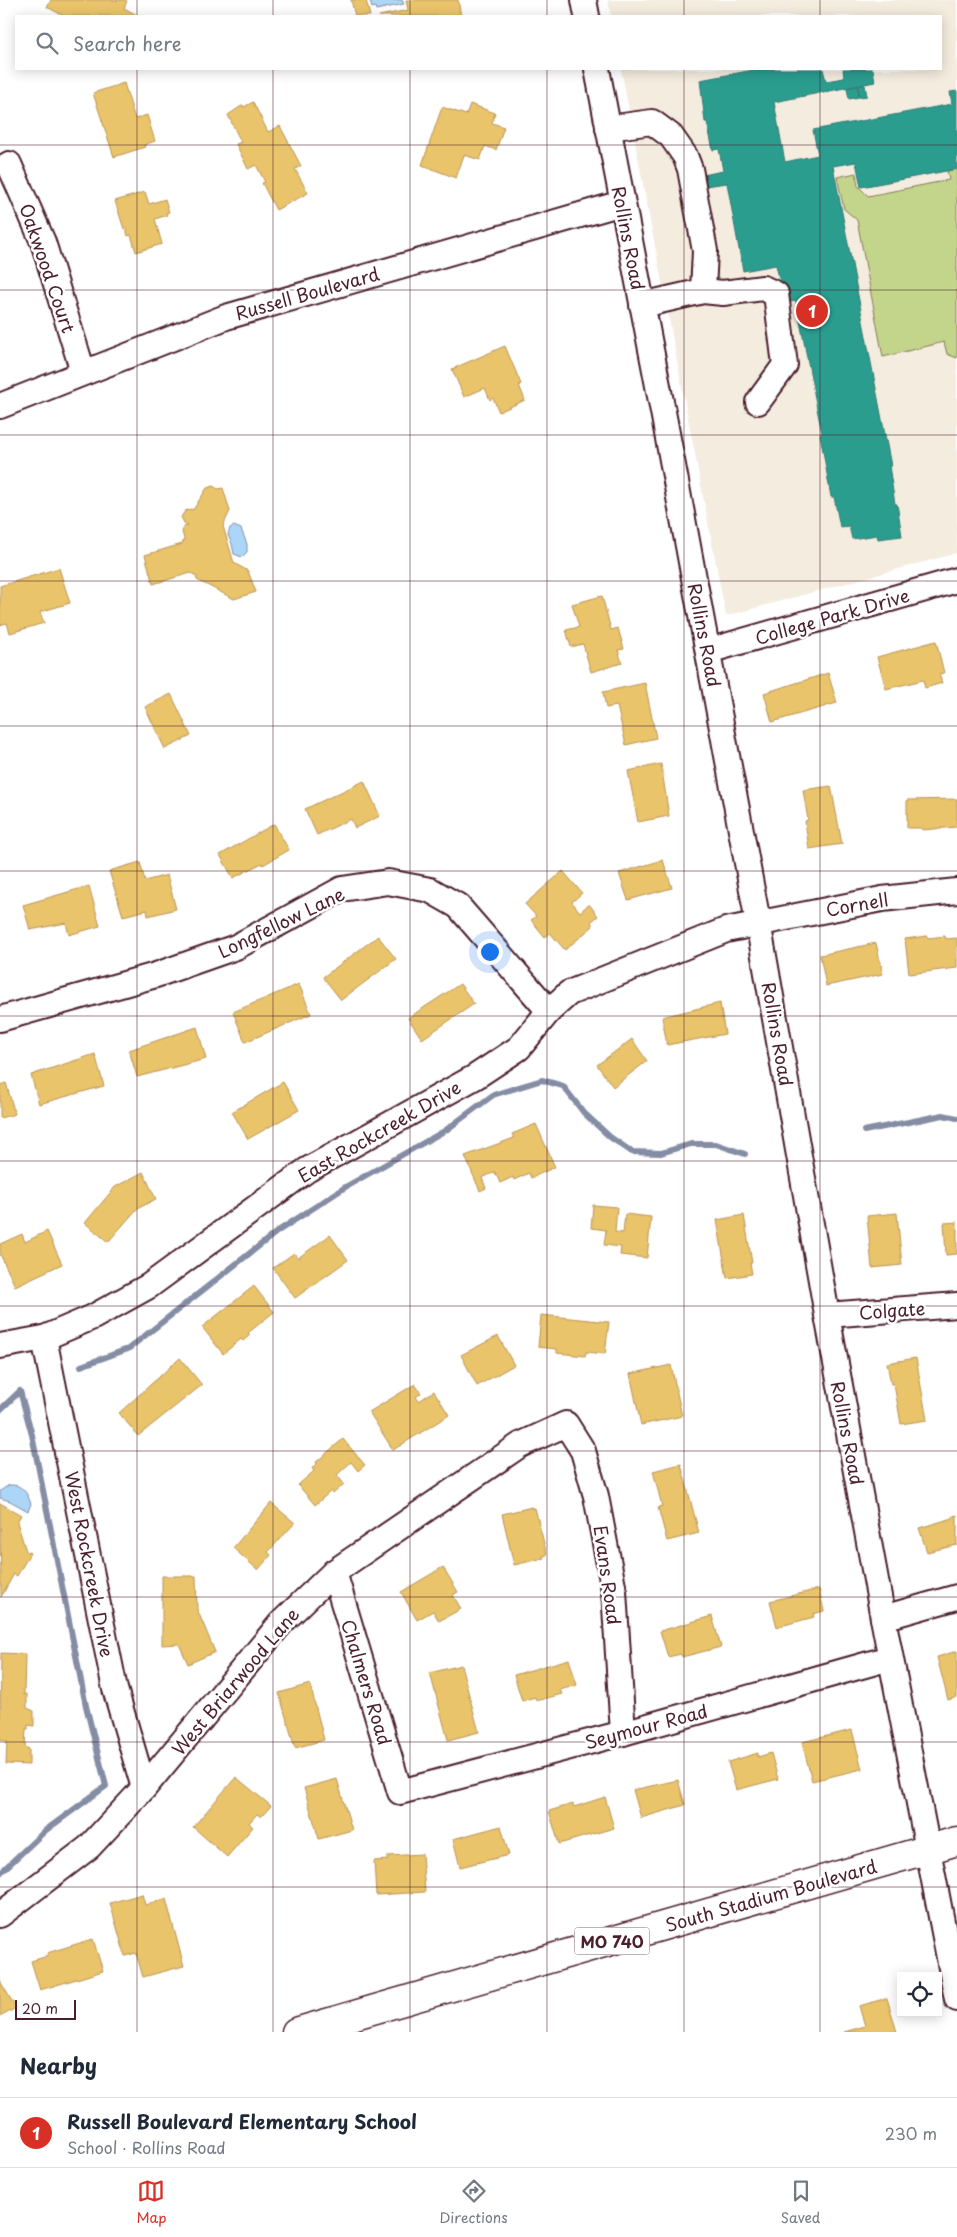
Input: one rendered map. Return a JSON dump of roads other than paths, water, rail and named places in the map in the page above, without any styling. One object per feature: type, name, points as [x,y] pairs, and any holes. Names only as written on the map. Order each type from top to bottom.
[{"type":"main road","name":"South Stadium Boulevard","points":[[296,2032],[957,1841]]},
{"type":"street","points":[[584,0],[587,15]]},
{"type":"street","name":"Rollins Road","points":[[597,70],[758,922],[826,1315],[890,1658],[956,1986]]},
{"type":"street","points":[[608,128],[652,122],[672,136],[685,156],[690,170],[705,251],[704,291]]},
{"type":"street","name":"Oakwood Court","points":[[9,164],[43,242],[83,372]]},
{"type":"street","name":"Russell Boulevard","points":[[0,406],[226,317],[622,203]]},
{"type":"street","points":[[642,305],[704,291],[723,293],[763,288],[776,294],[785,365],[758,402]]},
{"type":"street","name":"College Park Drive","points":[[708,651],[957,580]]},
{"type":"street","name":"Longfellow Lane","points":[[0,1020],[156,975],[236,947],[342,889],[388,882],[430,890],[458,906],[549,1011]]},
{"type":"street","name":"Cornell","points":[[758,922],[882,899],[957,891]]},
{"type":"street","name":"East Rockcreek Drive","points":[[0,1346],[44,1338],[92,1317],[149,1286],[307,1170],[475,1077],[519,1048],[549,1011],[569,993],[726,930],[758,922]]},
{"type":"street","name":"Colgate","points":[[826,1315],[957,1305]]},
{"type":"street","name":"West Rockcreek Drive","points":[[44,1338],[115,1689],[144,1788]]},
{"type":"street","name":"West Briarwood Lane","points":[[0,1915],[89,1847],[144,1788],[281,1623],[334,1572],[520,1445],[566,1424]]},
{"type":"street","name":"Evans Road","points":[[566,1424],[583,1451],[596,1496],[614,1591],[623,1733]]},
{"type":"street","name":"Chalmers Road","points":[[334,1572],[400,1792]]},
{"type":"street","points":[[883,1618],[957,1597]]},
{"type":"street","name":"Seymour Road","points":[[400,1792],[623,1733],[890,1658]]},
{"type":"water","points":[[370,0],[402,0],[404,4],[376,10],[375,7],[372,8]]},
{"type":"water","points":[[234,526],[241,529],[247,544],[247,552],[242,557],[234,554],[228,535],[230,528]]},
{"type":"water","points":[[9,1485],[21,1487],[26,1492],[31,1504],[28,1511],[0,1498],[0,1491]]},
{"type":"waterway","points":[[81,1366],[128,1349],[278,1231],[347,1186],[446,1130],[493,1095],[542,1080],[563,1086],[584,1113],[610,1137],[632,1152],[661,1153],[691,1144],[716,1144],[745,1154]]},
{"type":"waterway","points":[[864,1131],[943,1115],[957,1118]]},
{"type":"waterway","points":[[0,1410],[20,1391],[32,1435],[86,1706],[106,1786],[46,1830],[0,1873]]},
{"type":"place","name":"Russell Boulevard Elementary School","points":[[812,311]]}]
